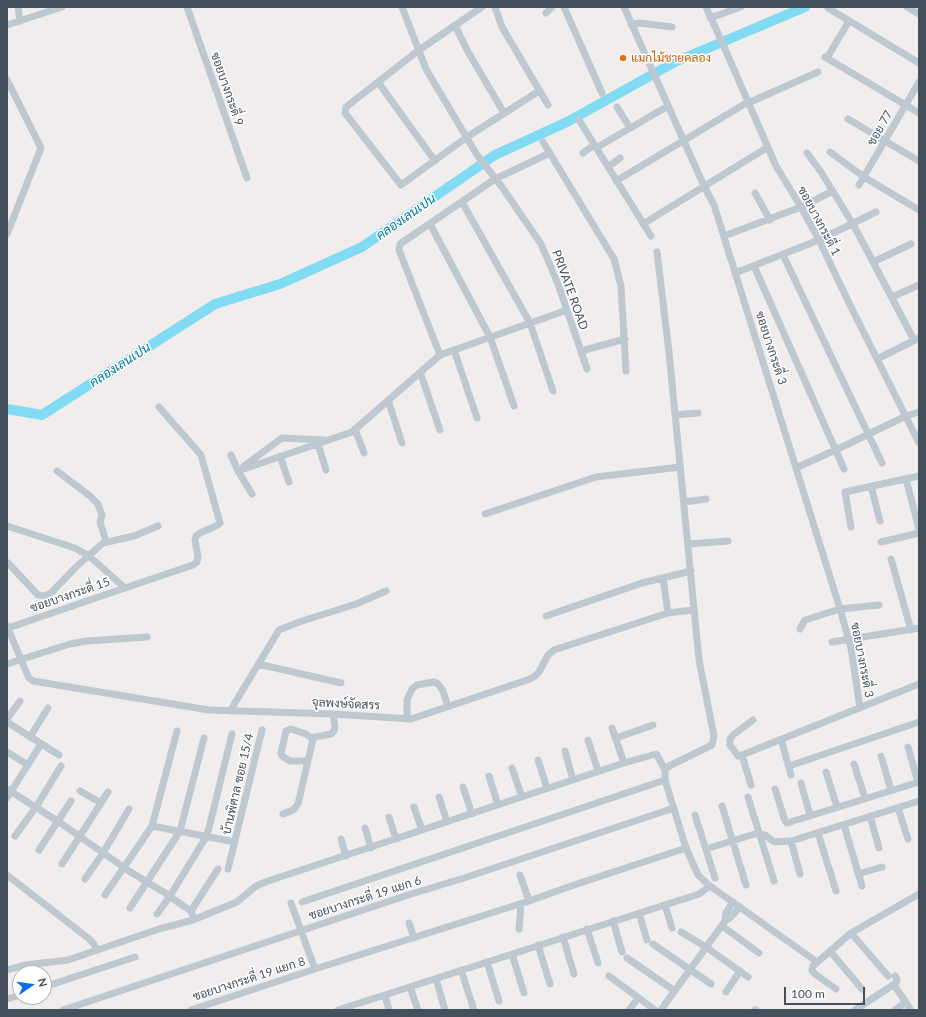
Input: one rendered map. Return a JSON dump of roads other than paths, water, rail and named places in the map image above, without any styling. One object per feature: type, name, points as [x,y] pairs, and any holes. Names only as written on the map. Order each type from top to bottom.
[{"type":"street","points":[[18,7],[20,21]]},
{"type":"street","name":"ซอยบางกระดี่ 9","points":[[187,7],[247,178]]},
{"type":"street","points":[[402,7],[426,68],[467,137]]},
{"type":"street","points":[[482,7],[419,50],[346,107],[344,113],[400,184],[403,185],[467,137],[539,91]]},
{"type":"street","points":[[496,7],[502,27],[548,105]]},
{"type":"street","points":[[546,13],[552,7]]},
{"type":"street","points":[[564,7],[602,93]]},
{"type":"street","name":"ซอยบางกระดี่ 3","points":[[624,7],[650,68],[714,205],[761,352],[849,640],[860,708]]},
{"type":"street","name":"ซอยบางกระดี่ 1","points":[[706,7],[776,166],[819,240],[919,443]]},
{"type":"street","points":[[710,18],[740,7]]},
{"type":"street","points":[[907,7],[919,14]]},
{"type":"street","points":[[7,25],[57,8]]},
{"type":"street","points":[[828,8],[919,63]]},
{"type":"street","points":[[849,21],[826,58],[919,113]]},
{"type":"street","points":[[631,24],[639,23],[672,27]]},
{"type":"street","points":[[455,25],[467,50],[504,113]]},
{"type":"street","points":[[616,180],[748,102],[818,72]]},
{"type":"street","points":[[7,80],[41,148],[7,234]]},
{"type":"street","points":[[378,82],[435,161]]},
{"type":"street","name":"ซอย 77","points":[[859,185],[919,82]]},
{"type":"street","points":[[617,106],[630,128]]},
{"type":"street","points":[[583,153],[668,106]]},
{"type":"street","points":[[848,119],[919,162]]},
{"type":"street","points":[[579,120],[651,236]]},
{"type":"street","name":"PRIVATE ROAD","points":[[467,137],[477,155],[502,187],[541,244],[553,270],[587,369]]},
{"type":"street","points":[[543,142],[614,259],[621,286],[626,371]]},
{"type":"street","points":[[643,224],[768,147]]},
{"type":"street","points":[[830,152],[864,177],[919,210]]},
{"type":"street","points":[[440,355],[399,247],[400,244],[495,179],[550,153]]},
{"type":"street","points":[[807,153],[821,172],[853,224],[892,297],[917,339],[878,359]]},
{"type":"street","points":[[608,167],[620,158]]},
{"type":"street","points":[[724,236],[770,220],[833,191]]},
{"type":"street","points":[[755,193],[770,220]]},
{"type":"street","points":[[462,202],[530,323],[553,392]]},
{"type":"street","points":[[736,273],[819,240],[876,212]]},
{"type":"street","points":[[430,224],[490,337],[514,406]]},
{"type":"street","points":[[873,262],[911,244]]},
{"type":"street","points":[[657,252],[669,352],[691,571],[693,610],[702,677],[714,740],[712,745],[669,766],[665,770]]},
{"type":"street","points":[[783,255],[882,463]]},
{"type":"street","points":[[754,266],[844,469]]},
{"type":"street","points":[[892,297],[919,285]]},
{"type":"street","points":[[240,470],[352,432],[440,355],[567,310]]},
{"type":"street","points":[[581,351],[625,339]]},
{"type":"street","points":[[454,350],[477,418]]},
{"type":"street","points":[[420,372],[440,430]]},
{"type":"street","points":[[388,400],[402,443]]},
{"type":"street","points":[[125,588],[192,565],[196,562],[198,557],[195,540],[196,536],[220,523],[201,455],[159,407]]},
{"type":"street","points":[[796,468],[906,416],[919,412]]},
{"type":"street","points":[[675,415],[698,413]]},
{"type":"street","points":[[355,429],[364,453]]},
{"type":"street","points":[[240,470],[282,438],[328,440]]},
{"type":"street","points":[[318,444],[326,470]]},
{"type":"street","points":[[231,455],[240,470]]},
{"type":"street","points":[[280,456],[290,482]]},
{"type":"street","points":[[486,514],[596,477],[680,467]]},
{"type":"street","points":[[57,471],[90,496],[98,504],[102,513],[100,522],[106,541]]},
{"type":"street","points":[[851,527],[844,493],[847,491],[919,476]]},
{"type":"street","points":[[906,479],[919,529]]},
{"type":"street","points":[[871,486],[880,521]]},
{"type":"street","points":[[684,502],[706,499]]},
{"type":"street","name":"ซอยบางกระดี่ 15","points":[[7,526],[75,548],[89,556],[125,588]]},
{"type":"street","points":[[8,563],[38,595],[42,596],[52,592],[76,567],[106,541],[134,536],[158,526]]},
{"type":"street","points":[[880,542],[919,533]]},
{"type":"street","points":[[688,544],[728,541]]},
{"type":"street","points":[[891,558],[911,630]]},
{"type":"street","points":[[546,616],[642,583],[691,571]]},
{"type":"street","points":[[663,578],[668,613]]},
{"type":"street","name":"ซอยบางกระดี่ 15","points":[[7,627],[125,588]]},
{"type":"street","points":[[230,711],[280,630],[299,622],[356,604],[386,591]]},
{"type":"street","points":[[800,629],[806,620],[840,609],[879,605]]},
{"type":"street","name":"จุลพงษ์จัดสรร","points":[[7,627],[20,660],[29,678],[33,681],[209,710],[333,714],[411,719],[530,679],[539,672],[548,655],[554,650],[668,613],[693,610]]},
{"type":"street","points":[[832,642],[919,628]]},
{"type":"street","points":[[7,664],[70,644],[87,641],[147,637]]},
{"type":"street","points":[[258,664],[340,682]]},
{"type":"street","points":[[407,719],[407,700],[412,689],[417,685],[434,682],[438,684],[442,689],[448,706]]},
{"type":"street","points":[[752,720],[730,739],[730,745],[738,756],[919,684]]},
{"type":"street","points":[[20,701],[7,721],[59,755]]},
{"type":"street","points":[[30,737],[48,708]]},
{"type":"street","points":[[313,739],[330,734],[334,731],[335,726],[333,714]]},
{"type":"street","points":[[789,766],[919,722]]},
{"type":"street","points":[[616,738],[653,724]]},
{"type":"street","points":[[612,728],[624,763]]},
{"type":"street","points":[[307,761],[290,761],[282,756],[281,753],[286,731],[292,729],[306,734],[313,739]]},
{"type":"street","name":"บ้านพิศาล ซอย 15/4","points":[[228,869],[262,730]]},
{"type":"street","points":[[104,895],[152,826],[177,731]]},
{"type":"street","points":[[157,914],[171,897],[206,837],[232,734]]},
{"type":"street","points":[[130,908],[180,831],[204,738]]},
{"type":"street","points":[[283,814],[293,810],[298,804],[313,739]]},
{"type":"street","points":[[781,739],[791,775]]},
{"type":"street","points":[[588,740],[598,771]]},
{"type":"street","points":[[41,744],[8,793],[36,807],[124,868],[171,897],[191,911],[193,920]]},
{"type":"street","points":[[775,789],[786,823],[838,807],[919,782],[908,748]]},
{"type":"street","points":[[564,751],[573,780]]},
{"type":"street","points":[[7,752],[28,765]]},
{"type":"street","points":[[7,970],[24,965],[68,960],[159,929],[193,920],[237,902],[261,884],[598,771],[656,754],[665,770],[665,780],[686,848],[698,875],[710,886],[817,962]]},
{"type":"street","points":[[742,755],[751,785]]},
{"type":"street","points":[[881,756],[892,790]]},
{"type":"street","points":[[538,760],[547,788]]},
{"type":"street","points":[[854,764],[865,798]]},
{"type":"street","points":[[15,836],[36,807],[61,766]]},
{"type":"street","points":[[512,768],[522,797]]},
{"type":"street","points":[[826,772],[838,807]]},
{"type":"street","points":[[488,776],[498,805]]},
{"type":"street","points":[[302,902],[665,780]]},
{"type":"street","points":[[802,783],[810,815]]},
{"type":"street","points":[[463,786],[472,814]]},
{"type":"street","points":[[80,791],[101,803]]},
{"type":"street","points":[[62,864],[108,792]]},
{"type":"street","points":[[439,797],[447,822]]},
{"type":"street","points":[[748,797],[774,882]]},
{"type":"street","points":[[39,850],[72,801]]},
{"type":"street","points":[[706,849],[758,833],[765,835],[774,842],[791,841],[919,801]]},
{"type":"street","points":[[722,806],[746,885]]},
{"type":"street","points":[[414,807],[422,830]]},
{"type":"street","name":"ซอยบางกระดี่ 19 แยก 6","points":[[63,1010],[674,808]]},
{"type":"street","points":[[898,808],[908,839]]},
{"type":"street","points":[[85,879],[103,853],[129,809]]},
{"type":"street","points":[[695,815],[715,878]]},
{"type":"street","points":[[870,816],[879,848]]},
{"type":"street","points":[[390,817],[396,839]]},
{"type":"street","points":[[844,825],[862,886]]},
{"type":"street","points":[[152,826],[235,842]]},
{"type":"street","points":[[365,828],[371,848]]},
{"type":"street","points":[[818,833],[836,891]]},
{"type":"street","points":[[341,839],[346,856]]},
{"type":"street","points":[[791,841],[800,874]]},
{"type":"street","points":[[291,903],[315,969],[521,904],[686,848]]},
{"type":"street","points":[[858,874],[882,868]]},
{"type":"street","points":[[191,911],[218,869]]},
{"type":"street","points":[[520,875],[529,901]]},
{"type":"street","points":[[7,876],[88,938],[97,950]]},
{"type":"street","points":[[338,1010],[360,1007],[385,995],[436,978],[699,894],[710,886]]},
{"type":"street","points":[[836,989],[812,971],[813,966],[851,933],[919,894]]},
{"type":"street","points":[[723,924],[726,913],[733,902]]},
{"type":"street","points":[[519,929],[522,911],[521,904]]},
{"type":"street","points":[[665,905],[672,928]]},
{"type":"street","points":[[661,1010],[723,924],[740,907]]},
{"type":"street","points":[[639,913],[650,942],[711,984]]},
{"type":"street","points":[[613,921],[622,952]]},
{"type":"street","points":[[409,923],[414,938]]},
{"type":"street","points":[[723,924],[759,953]]},
{"type":"street","points":[[587,929],[598,963]]},
{"type":"street","points":[[681,932],[706,947],[748,977]]},
{"type":"street","points":[[851,933],[897,981],[894,985],[855,1010]]},
{"type":"street","points":[[563,937],[574,974]]},
{"type":"street","points":[[538,945],[550,984]]},
{"type":"street","points":[[830,951],[862,989]]},
{"type":"street","points":[[512,954],[524,993]]},
{"type":"street","points":[[52,984],[135,957]]},
{"type":"street","points":[[627,958],[675,991]]},
{"type":"street","points":[[486,962],[499,1001]]},
{"type":"street","name":"ซอยบางกระดี่ 19 แยก 8","points":[[191,1010],[315,969]]},
{"type":"street","points":[[461,970],[474,1010]]},
{"type":"street","points":[[726,992],[740,971]]},
{"type":"street","points":[[609,976],[655,1010]]},
{"type":"street","points":[[436,978],[446,1010]]},
{"type":"street","points":[[894,985],[912,1010]]},
{"type":"street","points":[[410,987],[418,1010]]},
{"type":"street","points":[[385,995],[389,1010]]},
{"type":"street","points":[[629,1010],[638,998]]},
{"type":"street","points":[[895,1010],[906,1002]]},
{"type":"waterway","name":"คลองเลนเปน","points":[[7,409],[42,415],[215,304],[280,284],[362,247],[495,155],[567,122],[675,62],[805,7]]},
{"type":"place","name":"แมกไม้ชายคลอง","points":[[623,58]]}]
